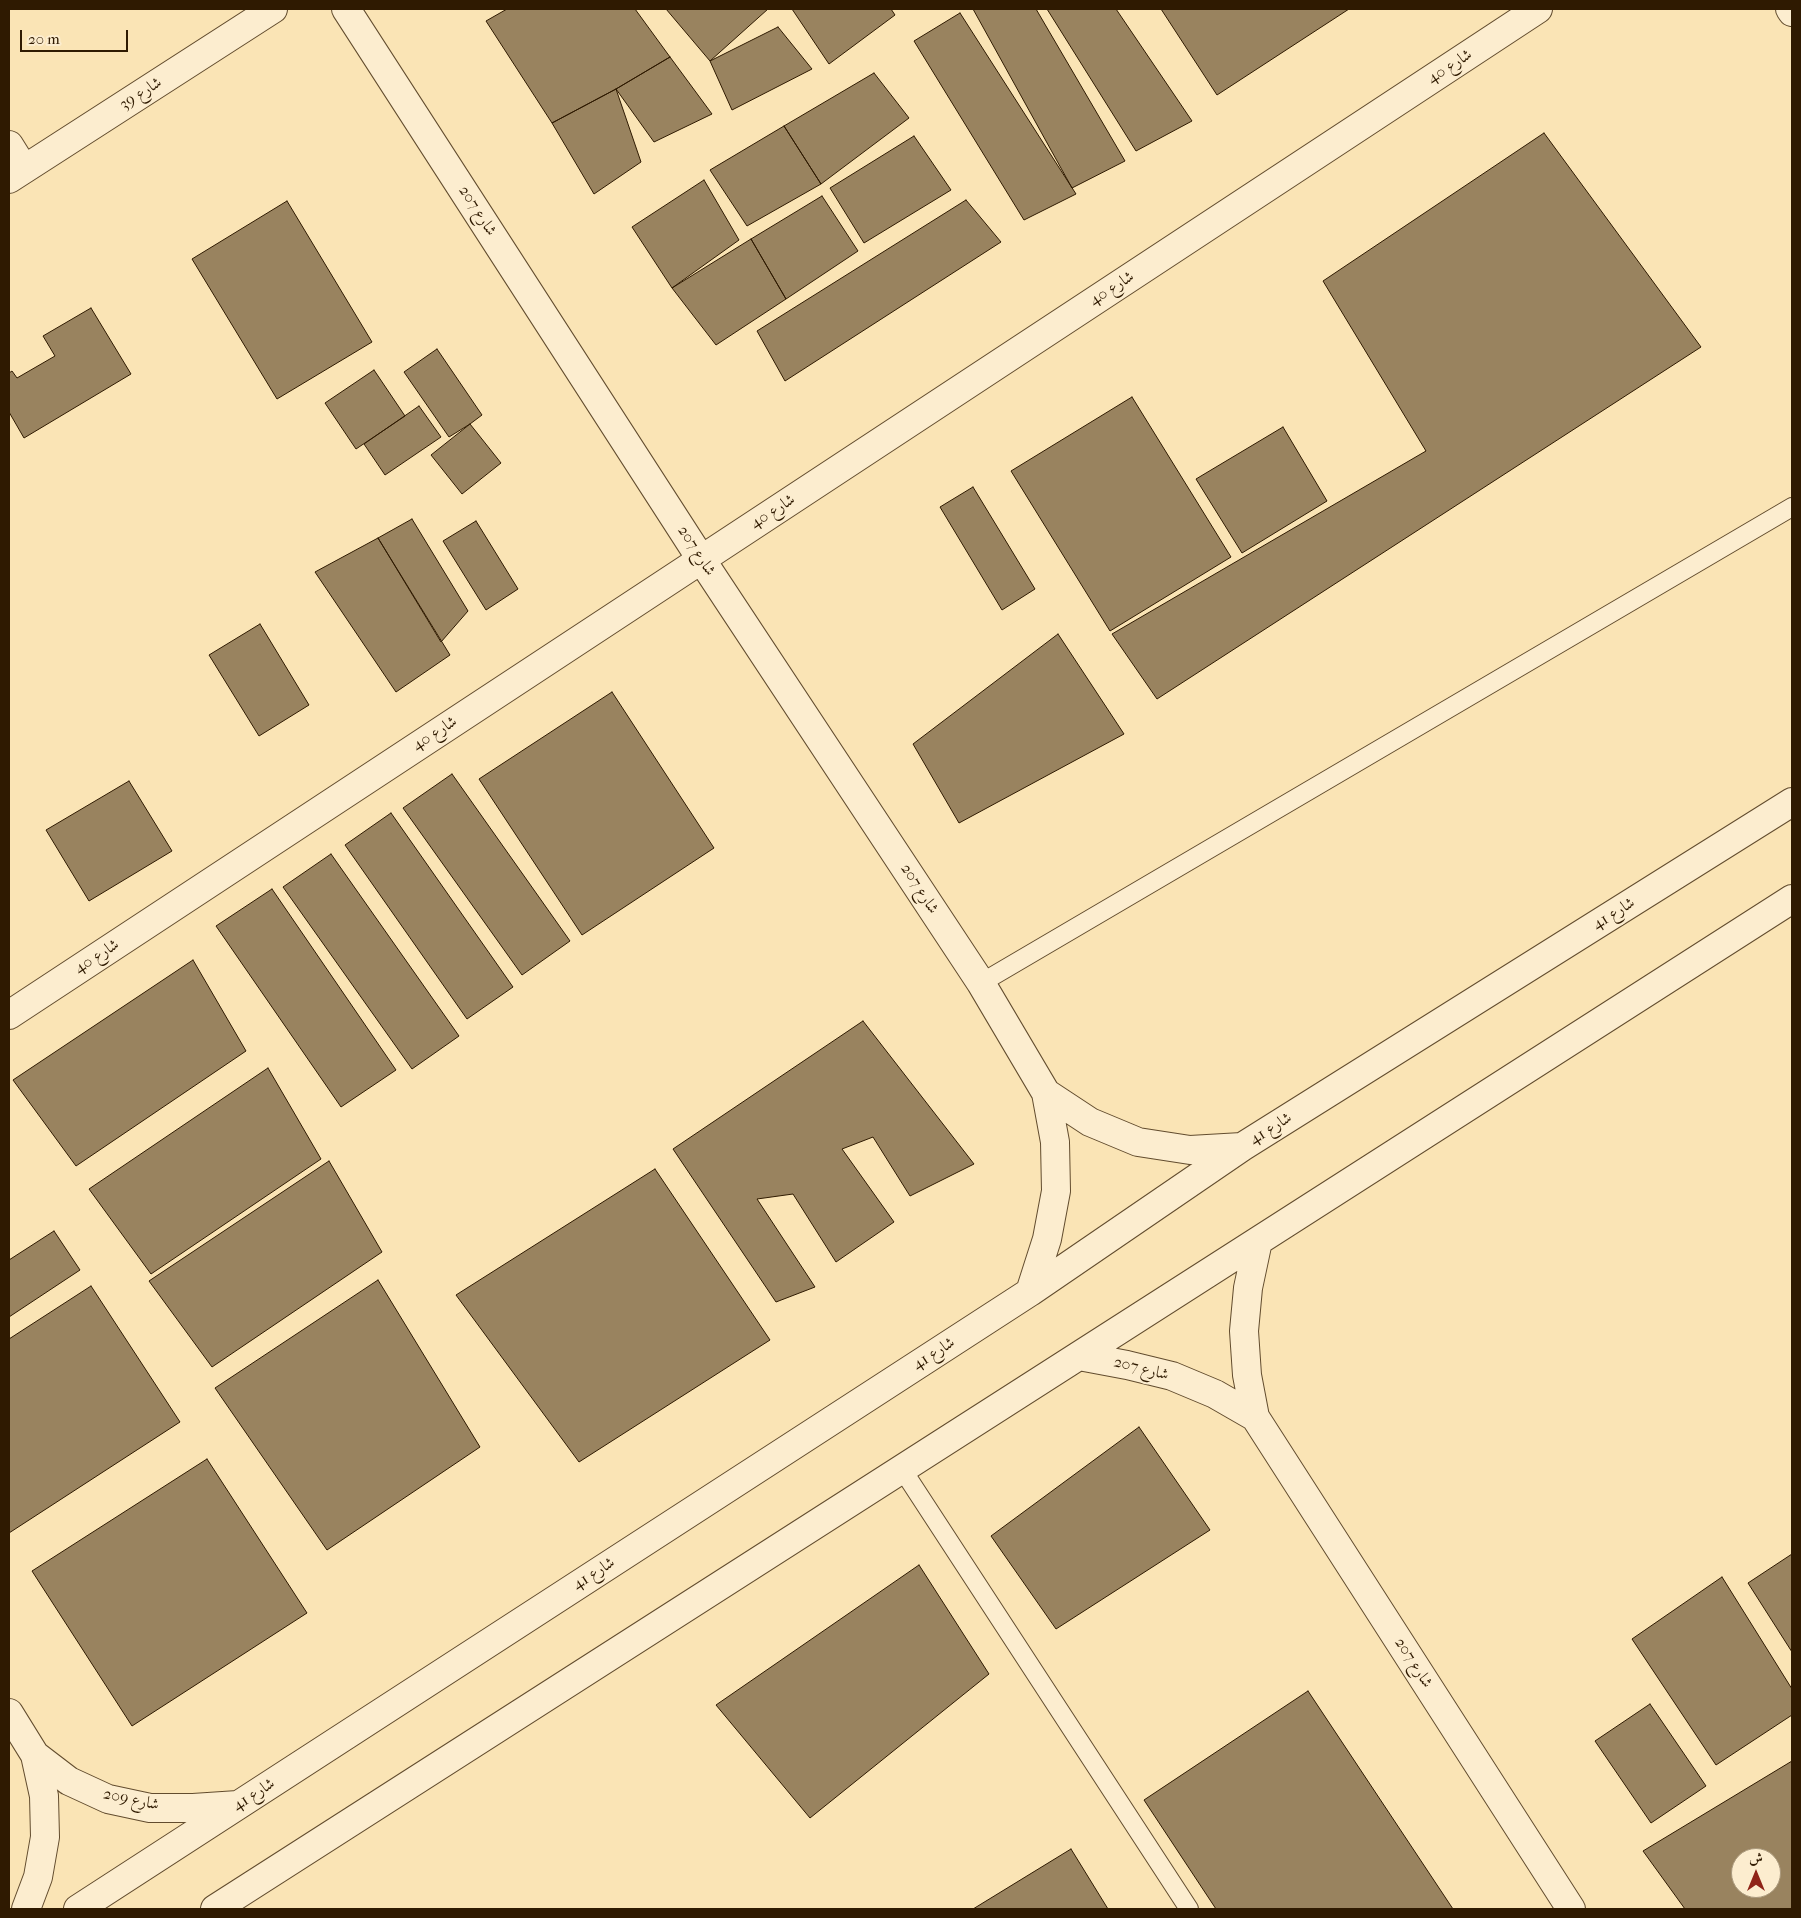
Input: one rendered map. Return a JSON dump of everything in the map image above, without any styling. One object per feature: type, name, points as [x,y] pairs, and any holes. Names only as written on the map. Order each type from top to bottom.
[{"type":"street","name":"شارع 39","points":[[16,174],[273,9]]},
{"type":"street","name":"شارع 207","points":[[346,9],[702,559],[981,983],[1046,1093],[1056,1142],[1056,1191],[1047,1239],[1030,1292]]},
{"type":"street","name":"شارع 40","points":[[9,1015],[1538,9]]},
{"type":"street","points":[[9,145],[16,174]]},
{"type":"street","name":"شارع 41","points":[[78,1909],[1030,1292],[1242,1148],[1792,802]]},
{"type":"street","points":[[215,1909],[243,1900],[902,1469],[1792,899]]},
{"type":"street","name":"شارع 207","points":[[1046,1093],[1090,1122],[1138,1142],[1190,1150],[1242,1148]]},
{"type":"street","name":"شارع 207","points":[[1258,1242],[1248,1288],[1244,1331],[1246,1375],[1255,1417],[1571,1909]]},
{"type":"street","name":"شارع 207","points":[[1079,1356],[1172,1376],[1215,1394],[1255,1417]]},
{"type":"street","name":"شارع 209","points":[[9,1713],[35,1755],[44,1796],[45,1837],[38,1877],[26,1909]]},
{"type":"street","name":"شارع 209","points":[[35,1755],[69,1781],[108,1799],[150,1808],[239,1805]]},
{"type":"lane","points":[[981,983],[1792,507]]},
{"type":"lane","points":[[902,1469],[1189,1909]]},
{"type":"building","points":[[507,9],[635,9],[670,57],[616,89],[552,123],[486,21]]},
{"type":"building","points":[[666,9],[768,9],[710,61]]},
{"type":"building","points":[[792,9],[891,9],[895,15],[829,64]]},
{"type":"building","points":[[973,9],[1036,9],[1125,161],[1072,188]]},
{"type":"building","points":[[1047,9],[1116,9],[1192,121],[1136,151]]},
{"type":"building","points":[[1161,9],[1349,9],[1217,95]]},
{"type":"building","points":[[960,13],[1076,194],[1024,220],[914,41]]},
{"type":"building","points":[[778,27],[812,69],[732,110],[710,61]]},
{"type":"building","points":[[670,57],[712,114],[654,142],[616,89]]},
{"type":"building","points":[[874,73],[909,118],[821,184],[784,126]]},
{"type":"building","points":[[616,89],[641,162],[594,194],[552,123]]},
{"type":"building","points":[[784,126],[821,184],[747,226],[710,170]]},
{"type":"building","points":[[1544,133],[1701,347],[1157,699],[1112,634],[1426,451],[1323,281]]},
{"type":"building","points":[[914,136],[951,190],[864,243],[830,188]]},
{"type":"building","points":[[704,180],[739,240],[672,288],[632,227]]},
{"type":"building","points":[[822,196],[858,251],[786,299],[751,239]]},
{"type":"building","points":[[966,200],[1001,242],[785,381],[757,331]]},
{"type":"building","points":[[287,201],[372,342],[277,399],[192,259]]},
{"type":"building","points":[[751,239],[786,299],[716,345],[672,288]]},
{"type":"building","points":[[91,308],[131,374],[24,438],[9,412],[9,373],[12,371],[17,378],[55,356],[43,336]]},
{"type":"building","points":[[437,349],[482,415],[449,437],[404,372]]},
{"type":"building","points":[[374,370],[405,416],[356,449],[325,403]]},
{"type":"building","points":[[1132,397],[1231,557],[1110,631],[1011,471]]},
{"type":"building","points":[[419,406],[441,437],[385,475],[364,444]]},
{"type":"building","points":[[470,424],[501,463],[462,494],[431,455]]},
{"type":"building","points":[[1283,427],[1327,501],[1242,553],[1196,479]]},
{"type":"building","points":[[973,487],[1035,589],[1002,610],[940,507]]},
{"type":"building","points":[[412,519],[468,611],[441,642],[378,538]]},
{"type":"building","points":[[476,521],[518,589],[486,610],[443,541]]},
{"type":"building","points":[[378,538],[450,655],[396,692],[315,572]]},
{"type":"building","points":[[260,624],[309,705],[259,736],[209,655]]},
{"type":"building","points":[[1058,634],[1124,734],[959,823],[913,744]]},
{"type":"building","points":[[612,692],[714,848],[582,935],[479,779]]},
{"type":"building","points":[[452,774],[570,941],[522,975],[403,808]]},
{"type":"building","points":[[129,781],[172,851],[89,901],[46,830]]},
{"type":"building","points":[[391,813],[513,987],[467,1019],[345,845]]},
{"type":"building","points":[[331,854],[459,1036],[412,1069],[283,887]]},
{"type":"building","points":[[272,889],[396,1070],[341,1107],[216,926]]},
{"type":"building","points":[[193,960],[246,1051],[76,1166],[13,1080]]},
{"type":"building","points":[[863,1021],[974,1164],[910,1196],[873,1137],[842,1149],[894,1222],[836,1262],[793,1194],[757,1199],[815,1287],[776,1302],[673,1149]]},
{"type":"building","points":[[268,1068],[321,1159],[151,1274],[89,1189]]},
{"type":"building","points":[[329,1161],[382,1252],[212,1367],[149,1281]]},
{"type":"building","points":[[655,1169],[770,1340],[579,1462],[456,1295]]},
{"type":"building","points":[[54,1231],[80,1270],[9,1317],[9,1260]]},
{"type":"building","points":[[378,1280],[480,1447],[327,1550],[215,1388]]},
{"type":"building","points":[[91,1286],[180,1422],[9,1533],[9,1339]]},
{"type":"building","points":[[1139,1427],[1210,1530],[1056,1629],[991,1536]]},
{"type":"building","points":[[207,1459],[307,1613],[132,1726],[32,1571]]},
{"type":"building","points":[[1792,1554],[1792,1652],[1748,1583]]},
{"type":"building","points":[[919,1565],[989,1674],[810,1818],[716,1705]]},
{"type":"building","points":[[1722,1577],[1792,1689],[1792,1715],[1716,1765],[1632,1639]]},
{"type":"building","points":[[1308,1691],[1453,1909],[1216,1909],[1144,1800]]},
{"type":"building","points":[[1650,1704],[1706,1786],[1651,1823],[1595,1741]]},
{"type":"building","points":[[1792,1761],[1792,1909],[1685,1909],[1643,1851]]},
{"type":"building","points":[[1071,1849],[1108,1909],[973,1909]]}]
